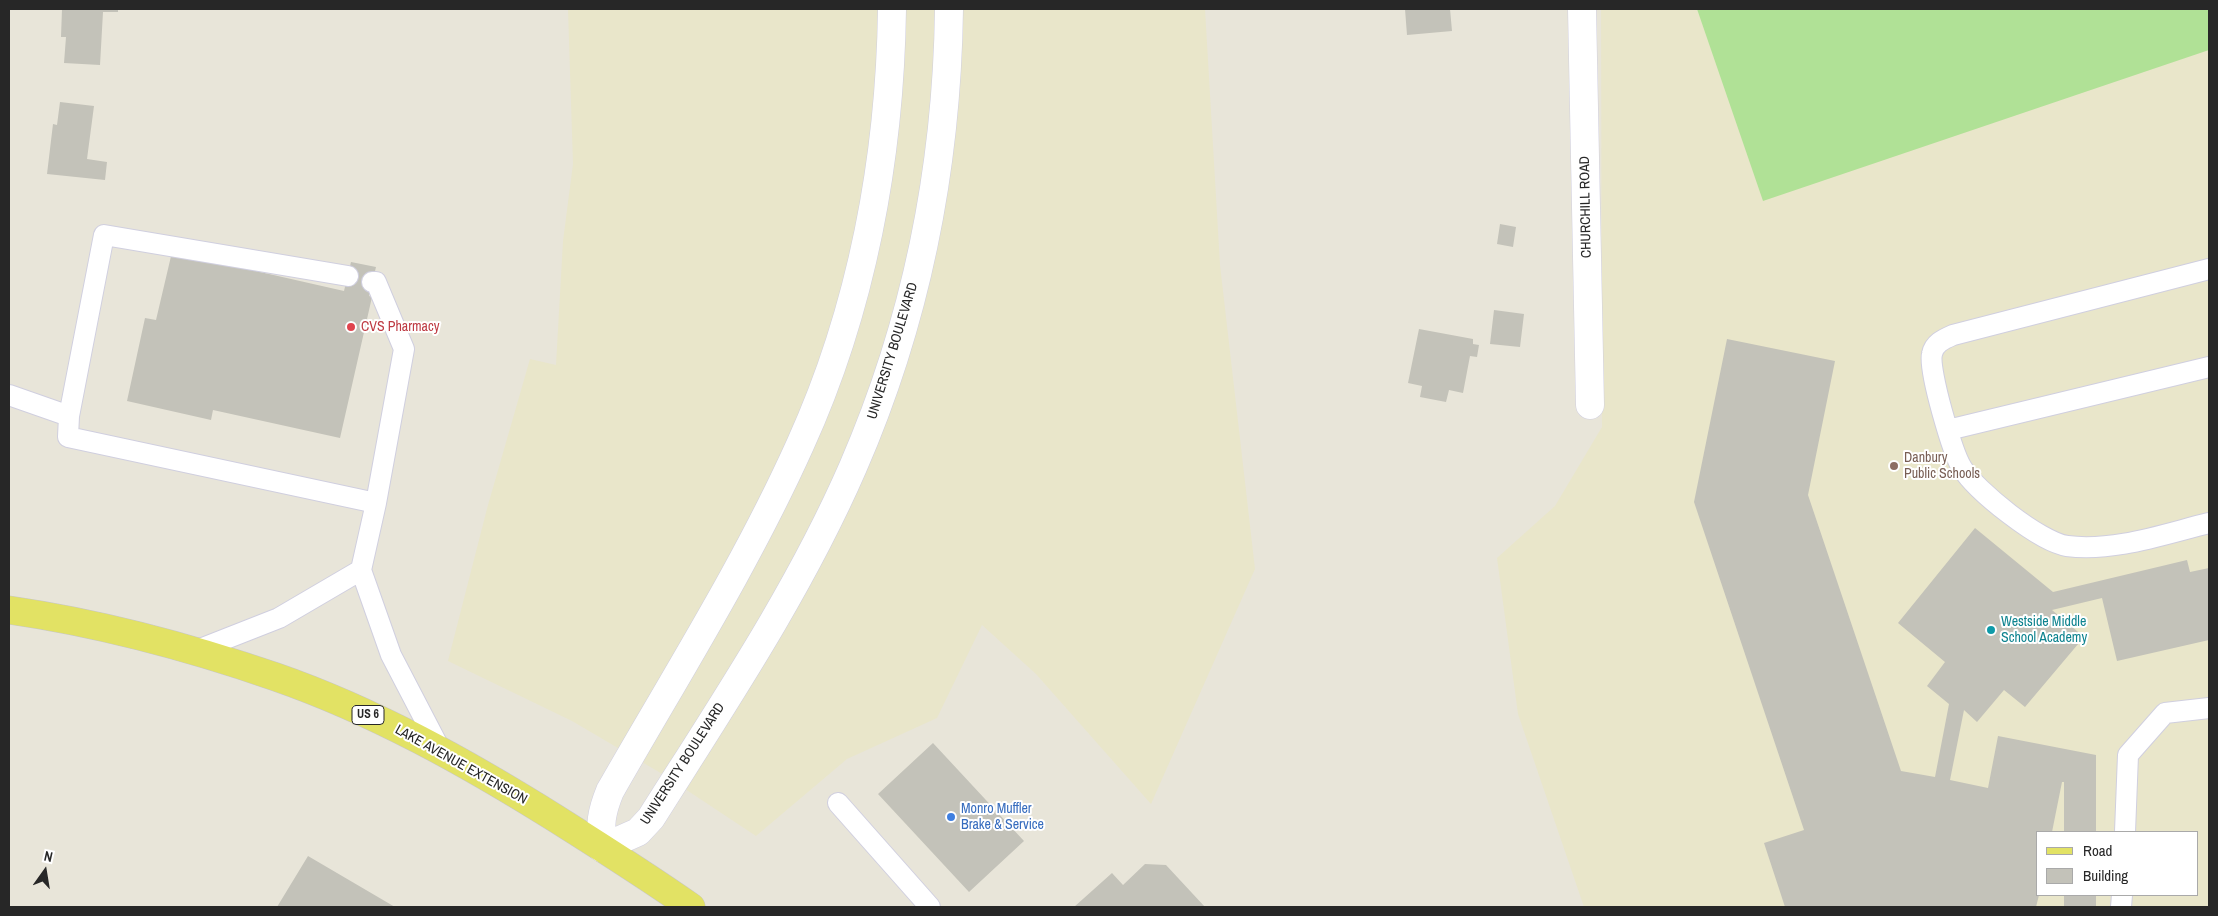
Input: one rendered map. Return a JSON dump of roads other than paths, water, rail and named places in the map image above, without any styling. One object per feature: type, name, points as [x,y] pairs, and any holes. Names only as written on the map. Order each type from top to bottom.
[{"type":"main road","name":"LAKE AVENUE EXTENSION","points":[[9,610],[57,617],[195,651],[277,677],[360,711],[441,751],[602,848],[691,907]]},
{"type":"street","points":[[602,848],[600,827],[602,811],[610,791],[767,515],[801,444],[829,372],[872,218],[884,147],[891,65],[892,9]]},
{"type":"street","name":"UNIVERSITY BOULEVARD","points":[[602,848],[638,832],[651,818],[777,614],[817,540],[853,467],[883,391],[908,310],[927,230],[940,154],[948,68],[949,9]]},
{"type":"street","name":"CHURCHILL ROAD","points":[[1582,9],[1590,405]]},
{"type":"lane","points":[[348,276],[104,235],[69,416],[68,437],[376,503]]},
{"type":"lane","points":[[2209,269],[1953,335],[1938,342],[1932,354],[1933,380],[1961,468],[1995,502],[2033,532],[2066,546],[2115,546],[2209,523]]},
{"type":"lane","points":[[372,282],[376,282],[404,349],[376,503],[361,570],[391,656],[441,751]]},
{"type":"lane","points":[[1948,430],[2209,367]]},
{"type":"lane","points":[[9,395],[69,416]]},
{"type":"lane","points":[[195,651],[279,618],[361,570]]},
{"type":"lane","points":[[2125,831],[2128,754],[2165,713],[2209,708]]},
{"type":"lane","points":[[838,803],[930,907]]},
{"type":"place","name":"CVS Pharmacy","points":[[351,327]]},
{"type":"place","name":"Danbury Public Schools","points":[[1894,466]]},
{"type":"place","name":"Westside Middle School Academy","points":[[1991,630]]},
{"type":"place","name":"Monro Muffler Brake & Service","points":[[951,817]]}]
